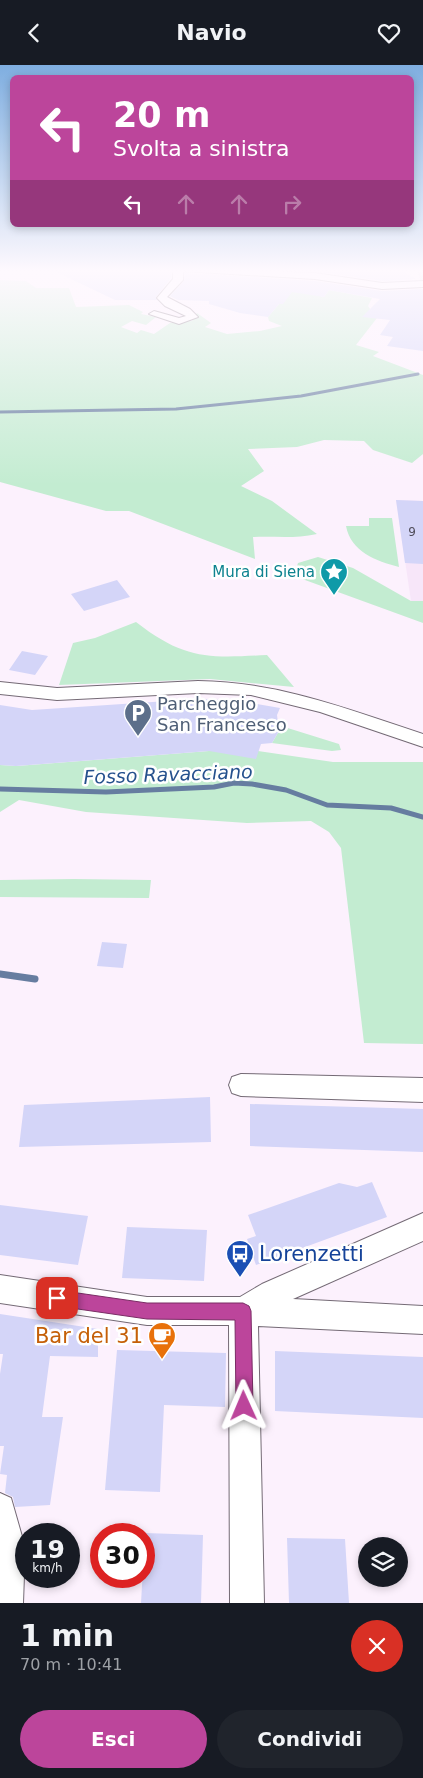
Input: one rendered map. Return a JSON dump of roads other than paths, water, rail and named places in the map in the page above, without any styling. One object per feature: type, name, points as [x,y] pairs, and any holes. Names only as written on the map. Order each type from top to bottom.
[{"type":"street","points":[[0,688],[43,694],[76,695],[210,687],[244,689],[300,701],[423,741]]},
{"type":"street","points":[[241,1085],[423,1090]]},
{"type":"street","points":[[243,1311],[272,1294],[423,1227]]},
{"type":"street","points":[[0,1289],[147,1311],[243,1311],[423,1320]]},
{"type":"street","points":[[243,1311],[248,1603]]},
{"type":"street","points":[[0,1509],[9,1547],[6,1603]]},
{"type":"waterway","points":[[0,412],[176,409],[301,396],[418,374]]},
{"type":"waterway","name":"Fosso Ravacciano","points":[[0,789],[106,792],[214,787],[234,783],[252,784],[286,790],[327,805],[391,808],[423,817]]},
{"type":"waterway","points":[[0,974],[35,979]]},
{"type":"place","name":"Mura di Siena","points":[[334,596]]},
{"type":"place","name":"Parcheggio San Francesco","points":[[138,737]]},
{"type":"place","name":"Lorenzetti","points":[[240,1278]]},
{"type":"place","name":"Bar del 31","points":[[162,1360]]}]
